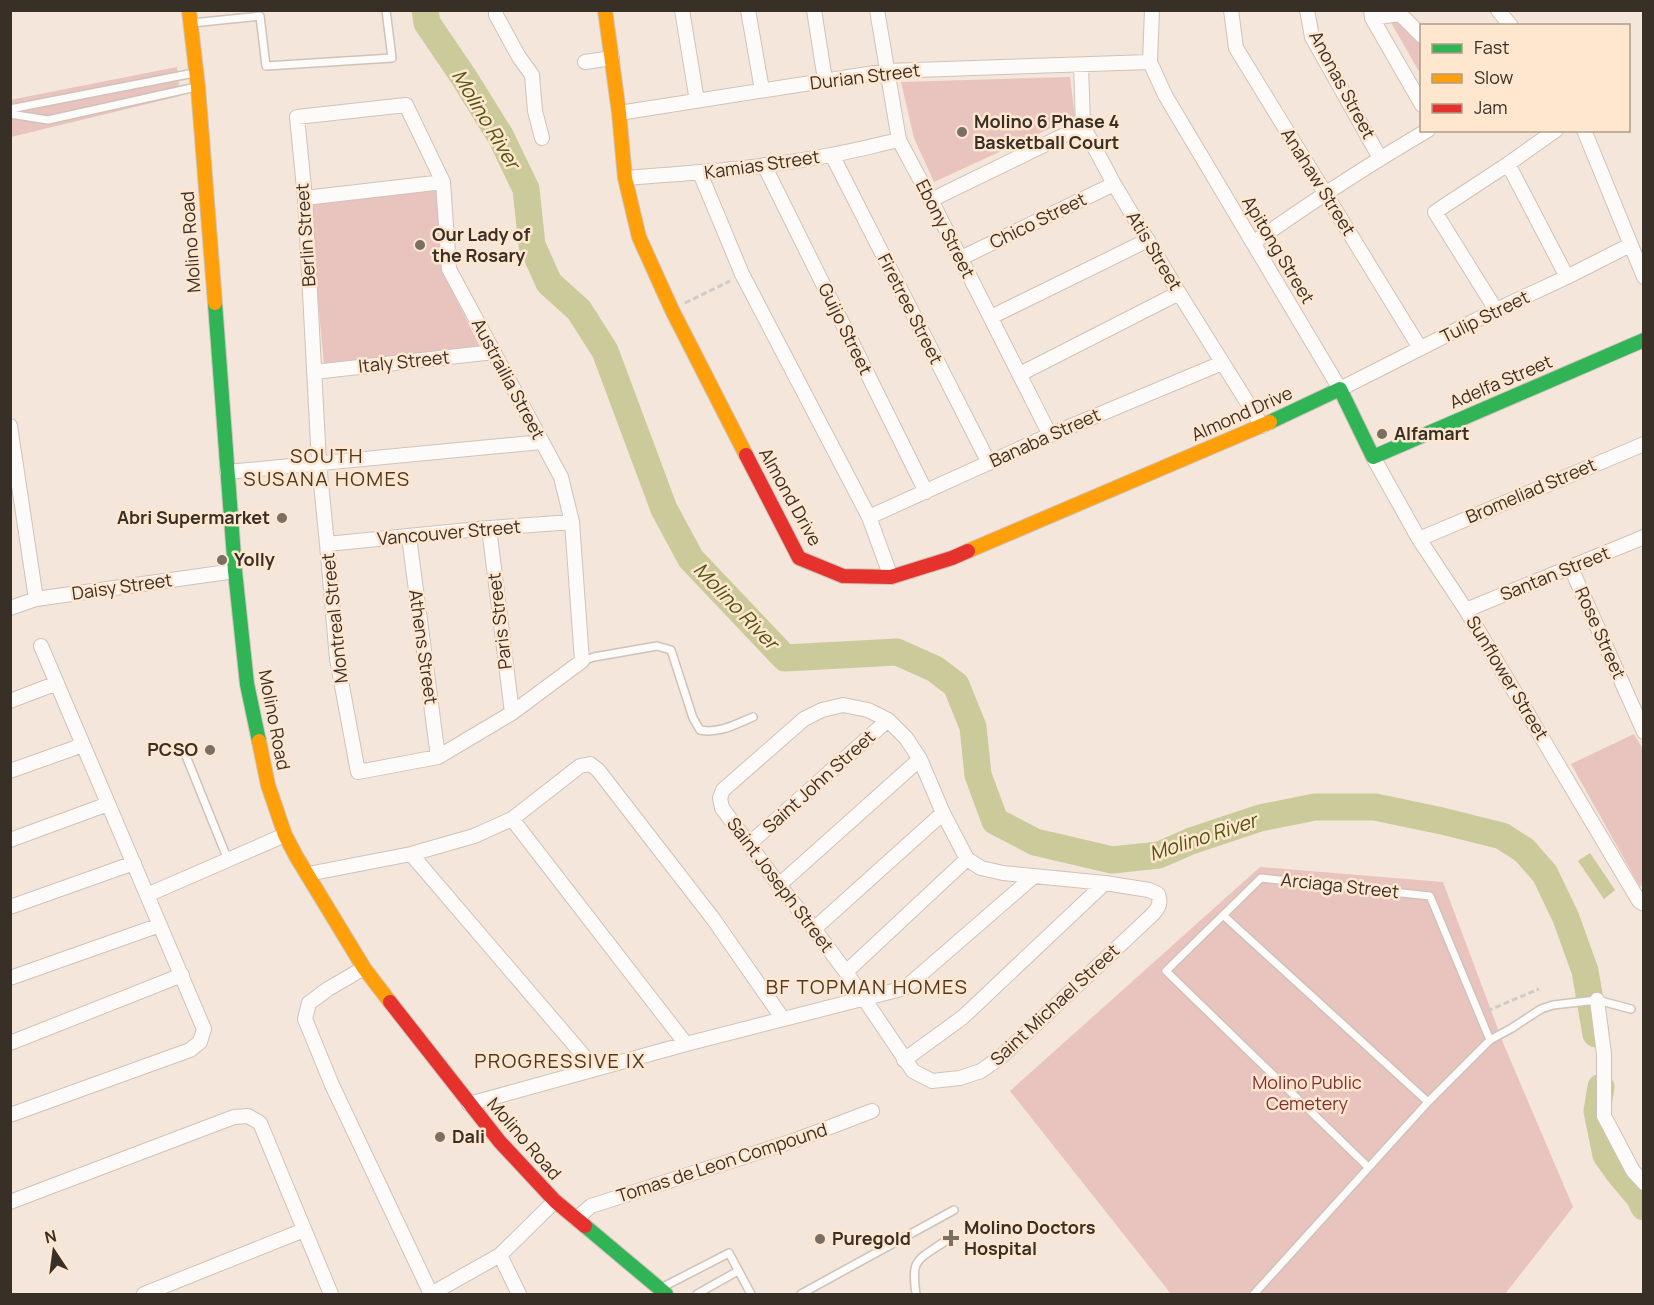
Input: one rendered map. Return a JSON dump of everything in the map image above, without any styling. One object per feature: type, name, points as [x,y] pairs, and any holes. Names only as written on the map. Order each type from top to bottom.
[{"type":"street","points":[[496,10],[496,15],[519,57],[532,75],[535,111],[542,138]]},
{"type":"street","name":"Almond Drive","points":[[605,10],[625,178],[639,237],[672,310],[799,558],[843,576],[891,577],[952,558],[1263,426],[1340,389]]},
{"type":"street","points":[[682,10],[697,101]]},
{"type":"street","points":[[748,10],[762,90]]},
{"type":"street","points":[[814,10],[825,80]]},
{"type":"street","name":"Ebony Street","points":[[877,10],[899,140],[1050,435]]},
{"type":"street","points":[[1150,62],[1152,10]]},
{"type":"street","name":"Anahaw Street","points":[[1231,10],[1236,48],[1420,348]]},
{"type":"street","name":"Anonas Street","points":[[1307,10],[1312,37],[1380,158]]},
{"type":"street","points":[[1498,10],[1509,24]]},
{"type":"street","points":[[1420,34],[1400,14],[1372,14],[1420,101]]},
{"type":"street","name":"Molino Road","points":[[191,17],[235,571],[247,684],[268,785],[285,835],[364,968],[500,1142],[555,1201],[662,1292]]},
{"type":"street","points":[[585,62],[612,58]]},
{"type":"street","name":"Durian Street","points":[[619,113],[887,70],[1150,62]]},
{"type":"street","name":"Apitong Street","points":[[1150,62],[1165,95],[1340,389],[1373,457]]},
{"type":"street","name":"Atis Street","points":[[1081,65],[1083,126],[1114,184],[1179,293],[1263,426]]},
{"type":"street","name":"Austrailia Street","points":[[406,105],[443,182],[449,269],[561,477],[572,522],[582,661]]},
{"type":"street","name":"Berlin Street","points":[[319,463],[305,198],[297,117],[406,105]]},
{"type":"street","points":[[931,200],[1083,126]]},
{"type":"street","points":[[1253,243],[1325,193],[1425,132]]},
{"type":"street","points":[[1496,310],[1435,212],[1553,132]]},
{"type":"street","points":[[1585,132],[1644,276]]},
{"type":"street","name":"Kamias Street","points":[[625,178],[700,173],[764,165],[832,155],[899,140]]},
{"type":"street","name":"Firetree Street","points":[[832,155],[989,463]]},
{"type":"street","points":[[1508,164],[1567,277]]},
{"type":"street","name":"Guijo Street","points":[[764,165],[926,492]]},
{"type":"street","points":[[700,173],[742,274],[869,517],[891,577]]},
{"type":"street","points":[[305,198],[443,182]]},
{"type":"street","name":"Chico Street","points":[[961,258],[1114,184]]},
{"type":"street","points":[[991,317],[1148,240]]},
{"type":"street","name":"Tulip Street","points":[[1340,389],[1630,245]]},
{"type":"street","points":[[1020,374],[1179,293]]},
{"type":"street","name":"Adelfa Street","points":[[1373,457],[1644,340]]},
{"type":"street","name":"Italy Street","points":[[314,372],[494,352]]},
{"type":"street","name":"Banaba Street","points":[[869,517],[1050,435],[1222,363]]},
{"type":"street","points":[[10,426],[36,599]]},
{"type":"street","points":[[227,472],[542,442]]},
{"type":"street","name":"Bromeliad Street","points":[[1419,539],[1644,444]]},
{"type":"street","name":"Sunflower Street","points":[[1373,457],[1419,539],[1466,610],[1642,900]]},
{"type":"street","name":"Montreal Street","points":[[319,463],[337,658],[358,772],[438,757]]},
{"type":"street","name":"Vancouver Street","points":[[327,544],[572,522]]},
{"type":"street","name":"Paris Street","points":[[489,528],[512,713]]},
{"type":"street","name":"Athens Street","points":[[409,537],[438,757]]},
{"type":"street","name":"Santan Street","points":[[1466,610],[1644,537]]},
{"type":"street","name":"Rose Street","points":[[1571,568],[1644,732]]},
{"type":"street","name":"Daisy Street","points":[[10,608],[36,599],[235,571]]},
{"type":"street","points":[[10,1115],[190,1050],[200,1042],[204,1029],[41,646]]},
{"type":"street","points":[[438,757],[512,713],[582,661]]},
{"type":"street","points":[[10,701],[57,683]]},
{"type":"street","name":"Saint Joseph Street","points":[[888,720],[868,710],[843,705],[822,710],[804,719],[723,790],[720,798],[722,808],[846,972],[904,1060]]},
{"type":"street","points":[[888,720],[906,738],[920,759],[942,813],[967,859],[981,868],[1003,873],[1105,883]]},
{"type":"street","name":"Saint John Street","points":[[749,844],[888,720]]},
{"type":"street","points":[[10,771],[83,745]]},
{"type":"street","points":[[779,885],[920,759]]},
{"type":"street","points":[[308,874],[411,854],[474,836],[512,819],[580,766],[590,764],[598,770],[714,920],[783,1019]]},
{"type":"street","points":[[10,840],[108,804]]},
{"type":"street","points":[[814,928],[942,813]]},
{"type":"street","points":[[512,819],[686,1044]]},
{"type":"street","points":[[147,895],[285,835]]},
{"type":"street","points":[[411,854],[595,1069]]},
{"type":"street","points":[[846,972],[967,859]]},
{"type":"street","points":[[10,907],[134,863]]},
{"type":"street","points":[[469,1104],[686,1044],[905,988],[1033,877]]},
{"type":"street","points":[[904,1060],[963,1017],[1105,883]]},
{"type":"street","name":"Saint Michael Street","points":[[904,1060],[913,1071],[932,1081],[960,1078],[981,1071],[1002,1056],[1158,908],[1160,901],[1158,894],[1149,890],[1105,883]]},
{"type":"street","points":[[10,978],[160,925]]},
{"type":"street","points":[[364,968],[309,1003],[304,1018],[332,1086],[431,1294],[500,1255],[555,1201]]},
{"type":"street","points":[[10,1043],[182,975]]},
{"type":"street","points":[[1597,1000],[1605,1054],[1604,1116],[1633,1171],[1644,1183]]},
{"type":"street","name":"Tomas de Leon Compound","points":[[576,1219],[591,1206],[796,1140],[872,1111]]},
{"type":"street","points":[[10,1202],[234,1117],[248,1116],[260,1123],[331,1294]]},
{"type":"street","points":[[144,1294],[304,1230]]},
{"type":"street","points":[[500,1255],[519,1294]]},
{"type":"lane","points":[[191,17],[260,13],[266,66],[392,58],[386,10]]},
{"type":"lane","points":[[10,111],[48,120],[197,80]]},
{"type":"lane","points":[[10,111],[197,80]]},
{"type":"lane","points":[[582,661],[657,646],[670,650],[693,718],[700,730],[717,731],[753,717]]},
{"type":"lane","points":[[184,751],[228,860]]},
{"type":"lane","name":"Arciaga Street","points":[[1368,1167],[1166,971],[1261,878],[1430,896],[1490,1040]]},
{"type":"lane","points":[[1223,915],[1428,1102]]},
{"type":"lane","points":[[1254,1294],[1428,1102],[1490,1040],[1512,1029],[1540,1009],[1553,1005],[1597,1000],[1631,1009]]},
{"type":"lane","points":[[801,1294],[954,1210]]},
{"type":"lane","points":[[916,1294],[914,1266],[921,1258],[944,1242]]},
{"type":"lane","points":[[662,1292],[729,1253],[751,1294]]},
{"type":"lane","points":[[697,1294],[738,1271]]},
{"type":"path","points":[[672,310],[742,274]]},
{"type":"path","points":[[1480,1014],[1539,989]]},
{"type":"green space","points":[[1399,17],[1420,38],[1420,73],[1389,19]]},
{"type":"green space","points":[[177,67],[180,96],[11,137],[10,100]]},
{"type":"green space","points":[[1070,77],[1075,117],[934,182],[914,138],[901,82]]},
{"type":"green space","points":[[436,188],[442,270],[482,351],[324,365],[309,202]]},
{"type":"green space","points":[[1634,734],[1644,751],[1644,883],[1640,887],[1571,764]]},
{"type":"green space","name":"Molino Public Cemetery","points":[[1260,867],[1443,882],[1504,1045],[1573,1207],[1505,1294],[1171,1294],[1010,1091]]},
{"type":"shaded area","points":[[1590,853],[1615,890],[1604,899],[1578,861]]},
{"type":"waterway","name":"Molino River","points":[[425,10],[427,23],[501,137],[526,189],[532,245],[549,283],[579,310],[605,351],[664,509],[691,559],[785,658],[897,652],[935,669],[956,685],[973,727],[978,775],[995,821],[1035,842],[1112,860],[1159,855],[1191,841],[1260,818],[1315,807],[1375,807],[1502,836],[1524,850],[1545,874],[1566,918],[1585,971],[1596,1034]]},
{"type":"waterway","name":"Molino River","points":[[1601,1087],[1597,1111],[1606,1155],[1639,1197],[1644,1207]]},
{"type":"traffic: fast","points":[[215,303],[235,571],[247,684],[259,741]]},
{"type":"traffic: fast","points":[[1270,422],[1340,389],[1373,457],[1644,340]]},
{"type":"traffic: fast","points":[[585,1226],[666,1294]]},
{"type":"traffic: slow","points":[[189,10],[198,87],[215,303]]},
{"type":"traffic: slow","points":[[605,10],[625,178],[639,237],[672,310],[746,455]]},
{"type":"traffic: slow","points":[[968,551],[1270,422]]},
{"type":"traffic: slow","points":[[259,741],[268,785],[285,835],[364,968],[390,1002]]},
{"type":"traffic: jam","points":[[746,455],[799,558],[843,576],[891,577],[968,551]]},
{"type":"traffic: jam","points":[[390,1002],[500,1142],[555,1201],[585,1226]]},
{"type":"place","name":"Molino 6 Phase 4 Basketball Court","points":[[962,132]]},
{"type":"place","name":"Our Lady of the Rosary","points":[[420,245]]},
{"type":"place","name":"Alfamart","points":[[1382,434]]},
{"type":"place","name":"Abri Supermarket","points":[[282,518]]},
{"type":"place","name":"Yolly","points":[[222,560]]},
{"type":"place","name":"PCSO","points":[[210,750]]},
{"type":"place","name":"Dali","points":[[440,1137]]},
{"type":"place","name":"Molino Doctors Hospital","points":[[951,1238]]},
{"type":"place","name":"Puregold","points":[[820,1239]]},
{"type":"district","name":"SOUTH SUSANA HOMES","points":[[327,468]]},
{"type":"district","name":"BF TOPMAN HOMES","points":[[867,987]]},
{"type":"district","name":"PROGRESSIVE IX","points":[[560,1061]]}]
